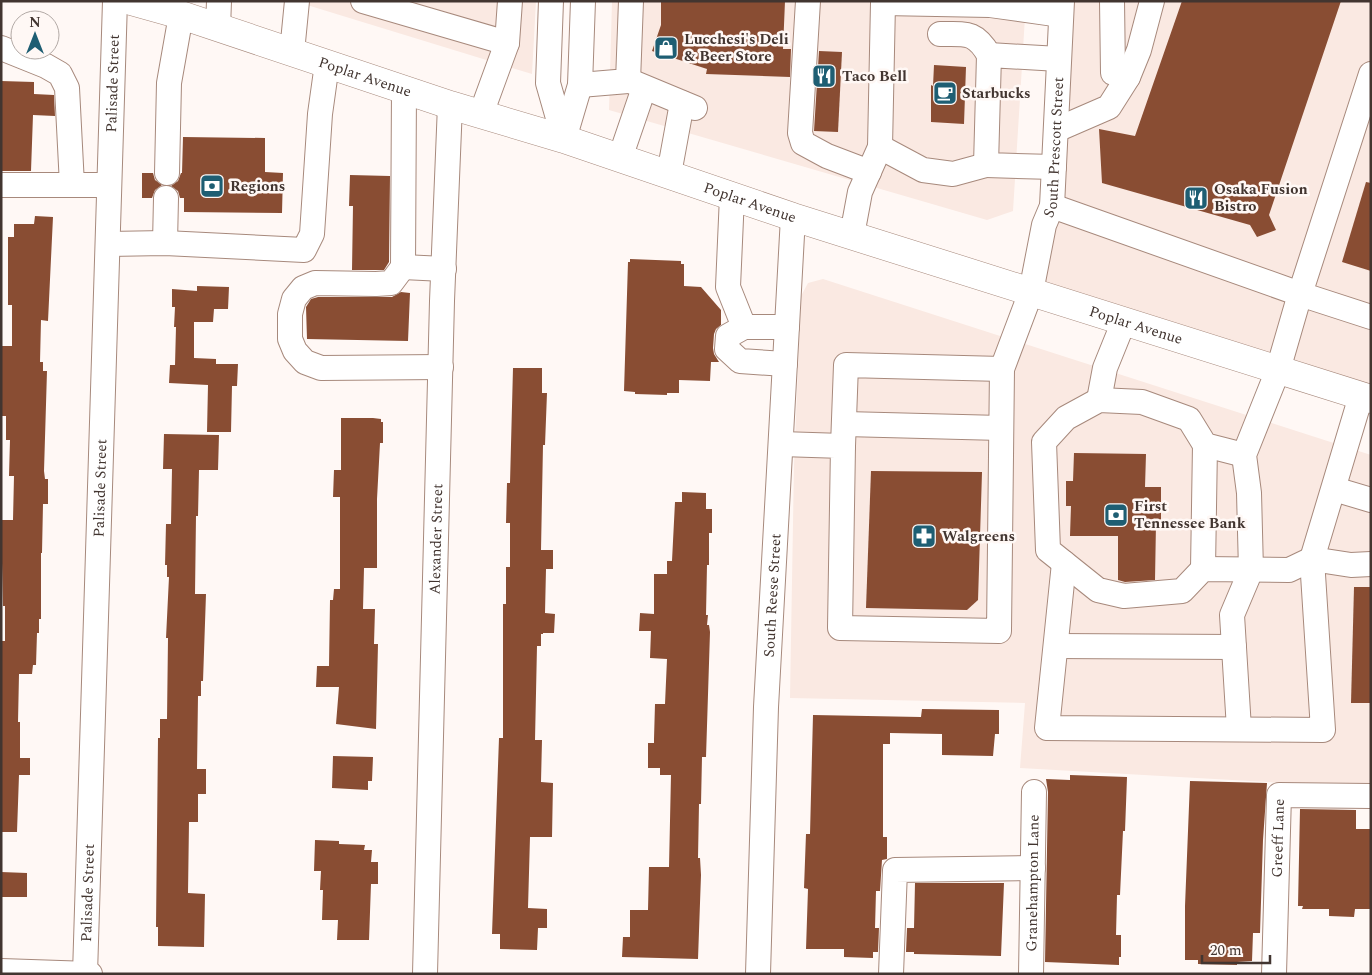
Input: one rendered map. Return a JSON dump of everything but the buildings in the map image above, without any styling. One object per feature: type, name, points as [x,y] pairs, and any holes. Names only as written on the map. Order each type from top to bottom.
[{"type":"main road","name":"Poplar Avenue","points":[[141,2],[450,105],[564,138],[852,235],[1366,398]]},
{"type":"street","name":"Palisade Street","points":[[85,974],[115,1]]},
{"type":"street","points":[[218,28],[219,1]]},
{"type":"street","points":[[292,52],[297,1]]},
{"type":"street","points":[[363,1],[507,43]]},
{"type":"street","points":[[481,114],[507,43],[510,1]]},
{"type":"street","points":[[551,1],[548,83],[564,138]]},
{"type":"street","points":[[564,138],[580,85],[583,1]]},
{"type":"street","points":[[808,1],[800,133],[803,143],[826,156],[868,172]]},
{"type":"street","points":[[1112,1],[1113,73],[1128,77]]},
{"type":"street","points":[[1056,130],[1109,107],[1128,77],[1139,50],[1152,1]]},
{"type":"street","points":[[620,158],[636,84],[624,2]]},
{"type":"street","points":[[852,235],[860,192],[880,147],[883,3],[1004,4],[1062,8]]},
{"type":"street","name":"South Prescott Street","points":[[844,435],[840,628],[999,631],[1002,369],[1031,292],[1044,226],[1052,206],[1062,8]]},
{"type":"street","points":[[167,173],[169,83],[181,15]]},
{"type":"street","points":[[940,34],[970,34],[983,44],[989,55],[986,165]]},
{"type":"street","points":[[1,48],[46,66],[60,74],[67,88],[72,185]]},
{"type":"street","points":[[989,55],[1059,59]]},
{"type":"street","points":[[108,244],[165,243],[304,250],[312,234],[320,114],[327,64]]},
{"type":"street","points":[[1239,729],[1232,615],[1251,570],[1249,493],[1244,455],[1278,370],[1300,294],[1371,74]]},
{"type":"street","points":[[580,85],[636,84],[689,105],[669,174]]},
{"type":"street","points":[[404,89],[403,267],[391,282],[376,284],[315,282],[303,288],[294,299],[290,314],[290,338],[295,351],[305,362],[321,368],[441,367]]},
{"type":"street","name":"Alexander Street","points":[[425,974],[450,105]]},
{"type":"street","points":[[880,147],[923,170],[953,174],[986,165],[1054,167]]},
{"type":"street","points":[[1,184],[108,185]]},
{"type":"street","points":[[732,196],[728,287],[744,327]]},
{"type":"street","points":[[165,243],[166,198]]},
{"type":"street","points":[[1052,206],[1300,294],[1371,317]]},
{"type":"street","name":"South Reese Street","points":[[758,974],[766,707],[794,216]]},
{"type":"street","points":[[403,267],[444,270]]},
{"type":"street","points":[[1099,400],[1106,368],[1124,321]]},
{"type":"street","points":[[785,364],[740,360],[727,349],[728,336],[744,327],[787,327]]},
{"type":"street","points":[[844,435],[846,365],[1002,369]]},
{"type":"street","points":[[1064,563],[1047,728],[1323,730],[1312,559],[1366,398]]},
{"type":"street","points":[[1099,400],[1142,402],[1189,419],[1204,445],[1203,569],[1182,592],[1124,596],[1098,590],[1048,550],[1044,442],[1066,418],[1099,400]]},
{"type":"street","points":[[781,444],[844,435],[1001,428]]},
{"type":"street","points":[[1204,445],[1244,455]]},
{"type":"street","points":[[1334,489],[1371,500]]},
{"type":"street","points":[[1203,569],[1289,570],[1312,559],[1351,565],[1371,564]]},
{"type":"street","points":[[1056,646],[1234,647]]},
{"type":"street","name":"Granehampton Lane","points":[[1031,974],[1034,792]]},
{"type":"street","name":"Greeff Lane","points":[[1274,974],[1279,795],[1371,796]]},
{"type":"street","points":[[891,974],[895,870],[1033,868]]},
{"type":"street","points":[[1,971],[90,974]]},
{"type":"shaded area","points":[[294,1],[536,1],[532,74]]},
{"type":"shaded area","points":[[612,1],[1026,1],[1013,211],[987,220],[609,110]]},
{"type":"shaded area","points":[[1062,1],[1371,1],[1371,399],[1031,292]]},
{"type":"shaded area","points":[[823,279],[1371,455],[1371,788],[1020,768],[1025,703],[790,698],[794,465],[801,296],[808,283]]},
{"type":"place","name":"Lucchesi's Deli & Beer Store","points":[[666,48]]},
{"type":"place","name":"Taco Bell","points":[[824,76]]},
{"type":"place","name":"Starbucks","points":[[945,93]]},
{"type":"place","name":"Regions","points":[[212,186]]},
{"type":"place","name":"Osaka Fusion Bistro","points":[[1196,198]]},
{"type":"place","name":"First Tennessee Bank","points":[[1116,515]]},
{"type":"place","name":"Walgreens","points":[[924,536]]}]
